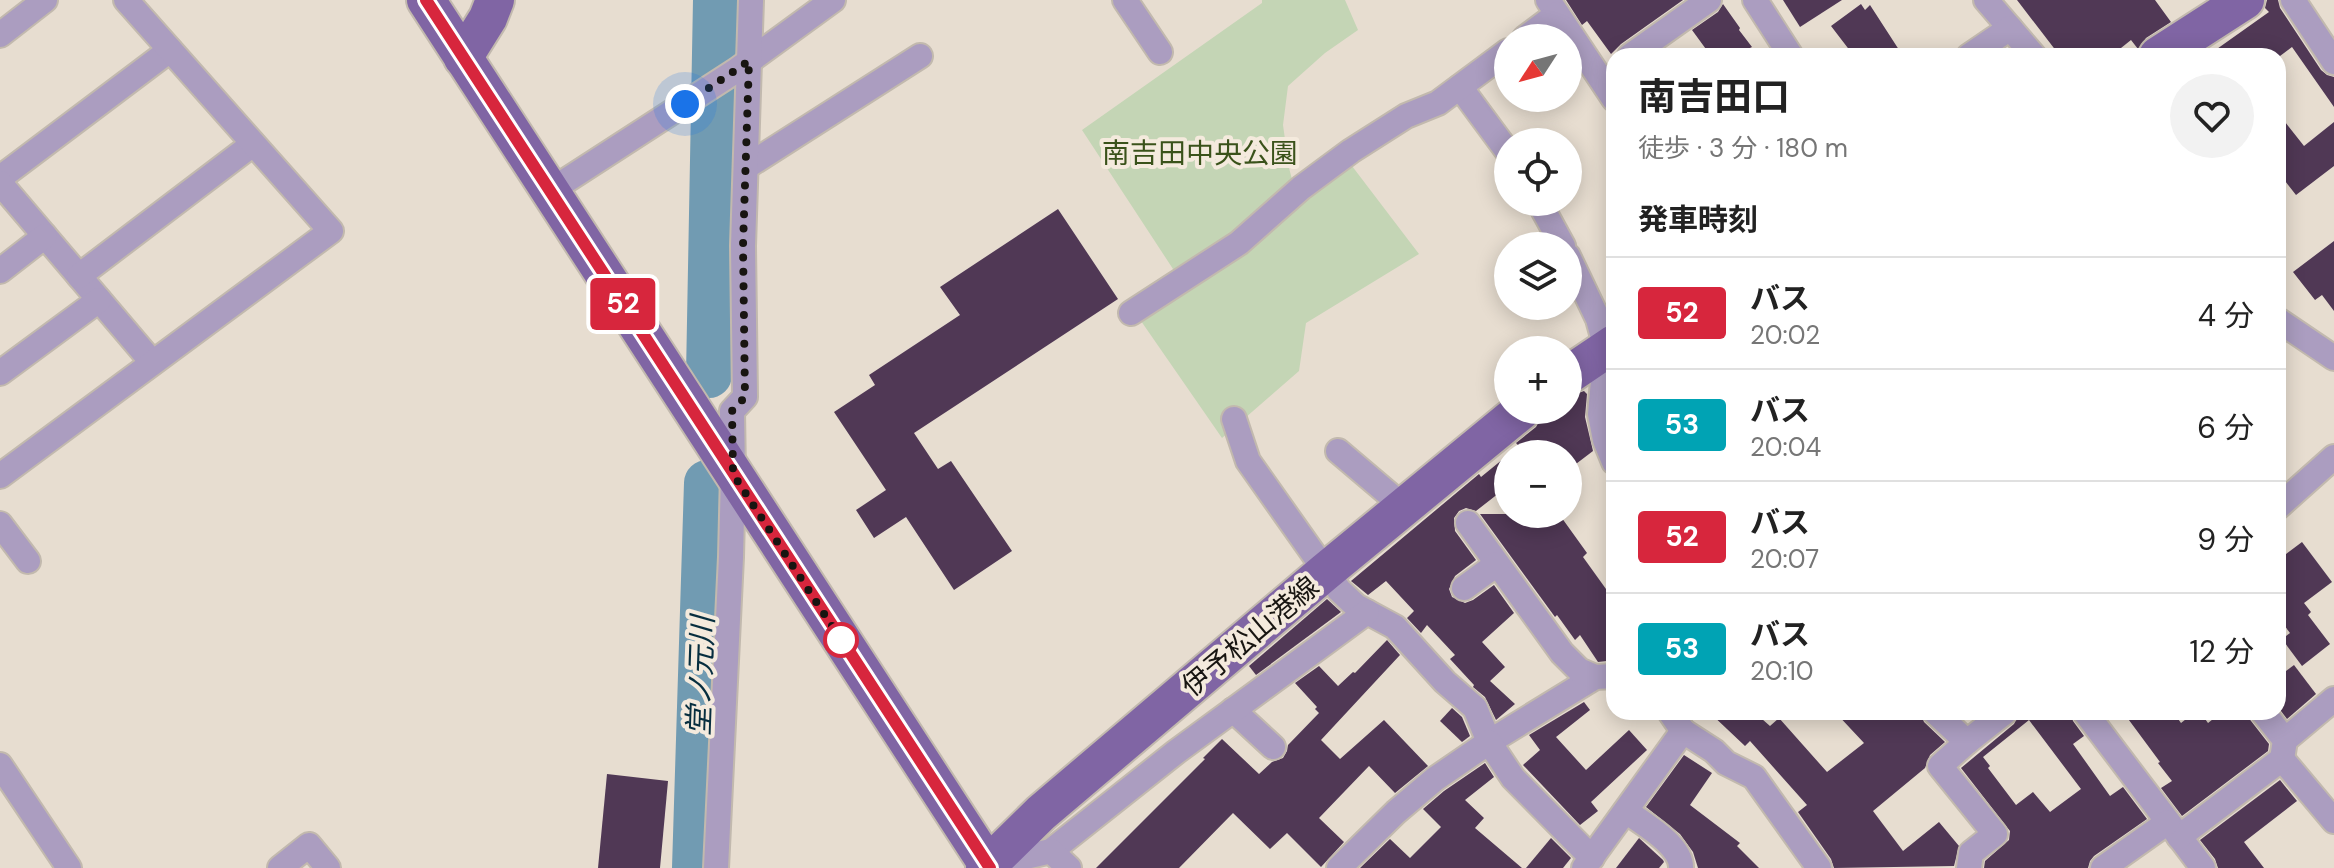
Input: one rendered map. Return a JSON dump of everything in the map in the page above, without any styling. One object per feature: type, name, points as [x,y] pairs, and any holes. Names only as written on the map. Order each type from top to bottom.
[{"type":"main road","points":[[426,0],[988,867]]},
{"type":"main road","points":[[463,58],[488,18],[495,0]]},
{"type":"main road","points":[[2170,48],[2239,1]]},
{"type":"main road","points":[[1582,365],[1606,349]]},
{"type":"main road","name":"伊予松山港線","points":[[988,867],[1041,813],[1505,424]]},
{"type":"street","points":[[0,35],[45,0]]},
{"type":"street","points":[[0,476],[331,231],[126,0]]},
{"type":"street","points":[[716,868],[733,474],[732,411],[745,397],[743,65],[751,0]]},
{"type":"street","points":[[550,191],[743,65],[833,0]]},
{"type":"street","points":[[1125,0],[1160,52]]},
{"type":"street","points":[[1755,0],[1786,48]]},
{"type":"street","points":[[1986,0],[2027,48]]},
{"type":"street","points":[[2293,0],[2334,62]]},
{"type":"street","points":[[1641,48],[1704,1]]},
{"type":"street","points":[[1537,24],[1552,7],[1606,71]]},
{"type":"street","points":[[1981,48],[2010,28]]},
{"type":"street","points":[[152,362],[0,181],[170,50]]},
{"type":"street","points":[[746,167],[920,56]]},
{"type":"street","points":[[1131,313],[1239,243],[1301,188],[1351,151],[1406,116],[1438,103],[1494,62]]},
{"type":"street","points":[[1460,87],[1494,133]]},
{"type":"street","points":[[79,276],[253,144]]},
{"type":"street","points":[[0,271],[45,236]]},
{"type":"street","points":[[1582,285],[1606,337]]},
{"type":"street","points":[[0,373],[99,300]]},
{"type":"street","points":[[2286,325],[2334,358]]},
{"type":"street","points":[[1606,373],[1600,414],[1606,442]]},
{"type":"street","points":[[1234,419],[1248,461],[1339,590],[1356,606],[1395,627],[1445,682],[1475,708],[1489,742],[1513,778],[1588,863],[1626,811],[1677,722],[1726,763],[1754,777],[1819,868]]},
{"type":"street","points":[[1338,451],[1404,507]]},
{"type":"street","points":[[2286,500],[2334,457]]},
{"type":"street","points":[[1468,523],[1562,653],[1579,670],[1605,676]]},
{"type":"street","points":[[4,538],[28,561]]},
{"type":"street","points":[[1464,588],[1497,564]]},
{"type":"street","points":[[988,867],[1051,851],[1176,752],[1367,612]]},
{"type":"street","points":[[1339,868],[1425,787],[1489,742],[1605,676]]},
{"type":"street","points":[[2103,868],[2174,829],[2284,749],[2334,699]]},
{"type":"street","points":[[1233,710],[1273,747]]},
{"type":"street","points":[[1944,720],[1967,742]]},
{"type":"street","points":[[1969,868],[1971,853],[1995,834],[1940,766],[1995,720]]},
{"type":"street","points":[[2091,720],[2203,868]]},
{"type":"street","points":[[2268,720],[2334,821]]},
{"type":"street","points":[[0,765],[69,868]]},
{"type":"street","points":[[0,809],[20,794]]},
{"type":"street","points":[[1626,811],[1675,848],[1682,859],[1681,868]]},
{"type":"street","points":[[280,868],[309,845],[328,868]]},
{"type":"street","points":[[1051,851],[1069,868]]},
{"type":"green space","name":"南吉田中央公園","points":[[1262,0],[1345,0],[1358,30],[1325,53],[1288,86],[1283,125],[1298,202],[1352,166],[1419,254],[1306,323],[1299,371],[1222,438],[1141,321],[1187,287],[1082,130],[1262,3]]},
{"type":"building","points":[[1566,0],[1683,0],[1617,48],[1607,48],[1587,21],[1582,25]]},
{"type":"building","points":[[1783,0],[1842,0],[1800,27]]},
{"type":"building","points":[[2017,0],[2155,0],[2171,22],[2146,38],[2139,48],[2131,40],[2121,48],[2054,48]]},
{"type":"building","points":[[2267,0],[2278,0],[2280,8],[2321,70],[2334,77],[2334,107],[2292,47],[2286,52],[2286,48],[2218,48],[2269,12],[2265,8]]},
{"type":"building","points":[[1723,4],[1752,47],[1705,48],[1692,30],[1718,12]]},
{"type":"building","points":[[1861,4],[1865,10],[1870,5],[1898,48],[1848,48],[1831,26]]},
{"type":"building","points":[[2334,122],[2334,166],[2296,195],[2286,182],[2286,123],[2304,146]]},
{"type":"building","points":[[1058,209],[1118,299],[914,433],[938,469],[951,461],[1012,551],[954,590],[906,517],[874,538],[856,510],[886,490],[834,412],[875,385],[869,375],[960,315],[940,287]]},
{"type":"building","points":[[2334,241],[2334,311],[2322,295],[2315,300],[2293,272]]},
{"type":"building","points":[[1582,392],[1587,394],[1585,417],[1593,451],[1582,459],[1582,440],[1520,440],[1538,424],[1582,424]]},
{"type":"building","points":[[1494,466],[1494,497],[1476,511],[1466,508],[1454,518],[1455,531],[1476,560],[1455,576],[1449,589],[1452,597],[1465,603],[1494,585],[1514,613],[1482,642],[1505,667],[1490,681],[1515,704],[1496,720],[1485,697],[1450,659],[1455,655],[1427,625],[1421,633],[1407,618],[1414,611],[1386,581],[1368,595],[1351,581],[1479,474],[1481,477]]},
{"type":"building","points":[[1480,514],[1494,514],[1494,528],[1569,528],[1587,553],[1583,557],[1606,589],[1606,661],[1598,662],[1580,635],[1575,640],[1557,615],[1555,617]]},
{"type":"building","points":[[2302,542],[2332,582],[2304,603],[2311,612],[2308,615],[2330,644],[2302,666],[2286,644],[2286,636],[2290,633],[2286,628],[2286,554]]},
{"type":"building","points":[[1327,599],[1341,612],[1256,675],[1249,666]]},
{"type":"building","points":[[1387,640],[1400,655],[1321,740],[1340,759],[1384,720],[1428,766],[1395,793],[1369,766],[1319,818],[1344,842],[1321,867],[1287,833],[1270,849],[1233,813],[1179,868],[1096,868],[1222,739],[1259,774],[1272,762],[1283,758],[1288,745],[1319,713],[1295,683],[1319,666],[1338,686]]},
{"type":"building","points":[[2294,665],[2316,694],[2287,719],[2286,718],[2286,671]]},
{"type":"building","points":[[1584,702],[1590,710],[1556,737],[1586,770],[1629,730],[1647,750],[1591,802],[1598,811],[1580,825],[1523,765],[1540,750],[1529,735]]},
{"type":"building","points":[[1452,708],[1462,717],[1470,736],[1462,742],[1440,721]]},
{"type":"building","points":[[1717,720],[1763,720],[1770,726],[1781,720],[1827,772],[1864,743],[1842,720],[1923,720],[1945,742],[1930,755],[1925,768],[1873,811],[1903,851],[1939,822],[1959,846],[1954,866],[1834,868],[1798,812],[1807,805],[1750,741],[1745,746]]},
{"type":"building","points":[[2016,720],[2029,720],[2073,720],[2084,736],[2073,744],[2110,796],[2123,787],[2147,819],[2094,856],[2088,868],[1984,868],[1985,861],[2009,840],[2010,831],[1961,768]],"holes":[[[2029,720],[2081,789],[2050,812],[2033,792],[2016,805],[1983,757]]]},
{"type":"building","points":[[2129,720],[2179,720],[2181,723],[2185,720],[2206,720],[2208,723],[2212,720],[2250,720],[2269,744],[2268,751],[2182,816],[2161,788],[2172,781]]},
{"type":"building","points":[[1684,755],[1712,773],[1690,805],[1740,843],[1737,846],[1759,868],[1698,868],[1693,852],[1680,834],[1646,807]]},
{"type":"building","points":[[1485,763],[1494,777],[1465,800],[1484,818],[1475,828],[1522,868],[1360,868],[1390,839],[1410,858],[1441,827],[1423,809]]},
{"type":"building","points":[[607,774],[668,781],[660,868],[598,868]]},
{"type":"building","points":[[2280,780],[2297,801],[2244,842],[2264,868],[2218,868],[2200,840]]},
{"type":"building","points":[[1551,838],[1571,858],[1563,868],[1526,868]]},
{"type":"building","points":[[1639,838],[1664,862],[1659,868],[1616,868]]},
{"type":"waterway","name":"堂ノ元川","points":[[709,375],[716,0]]},
{"type":"waterway","name":"堂ノ元川","points":[[695,868],[707,483]]},
{"type":"bus line","name":"52","points":[[426,0],[990,868]]},
{"type":"route","points":[[685,104],[749,61],[743,246],[745,397],[732,411],[733,474],[841,640]]}]
